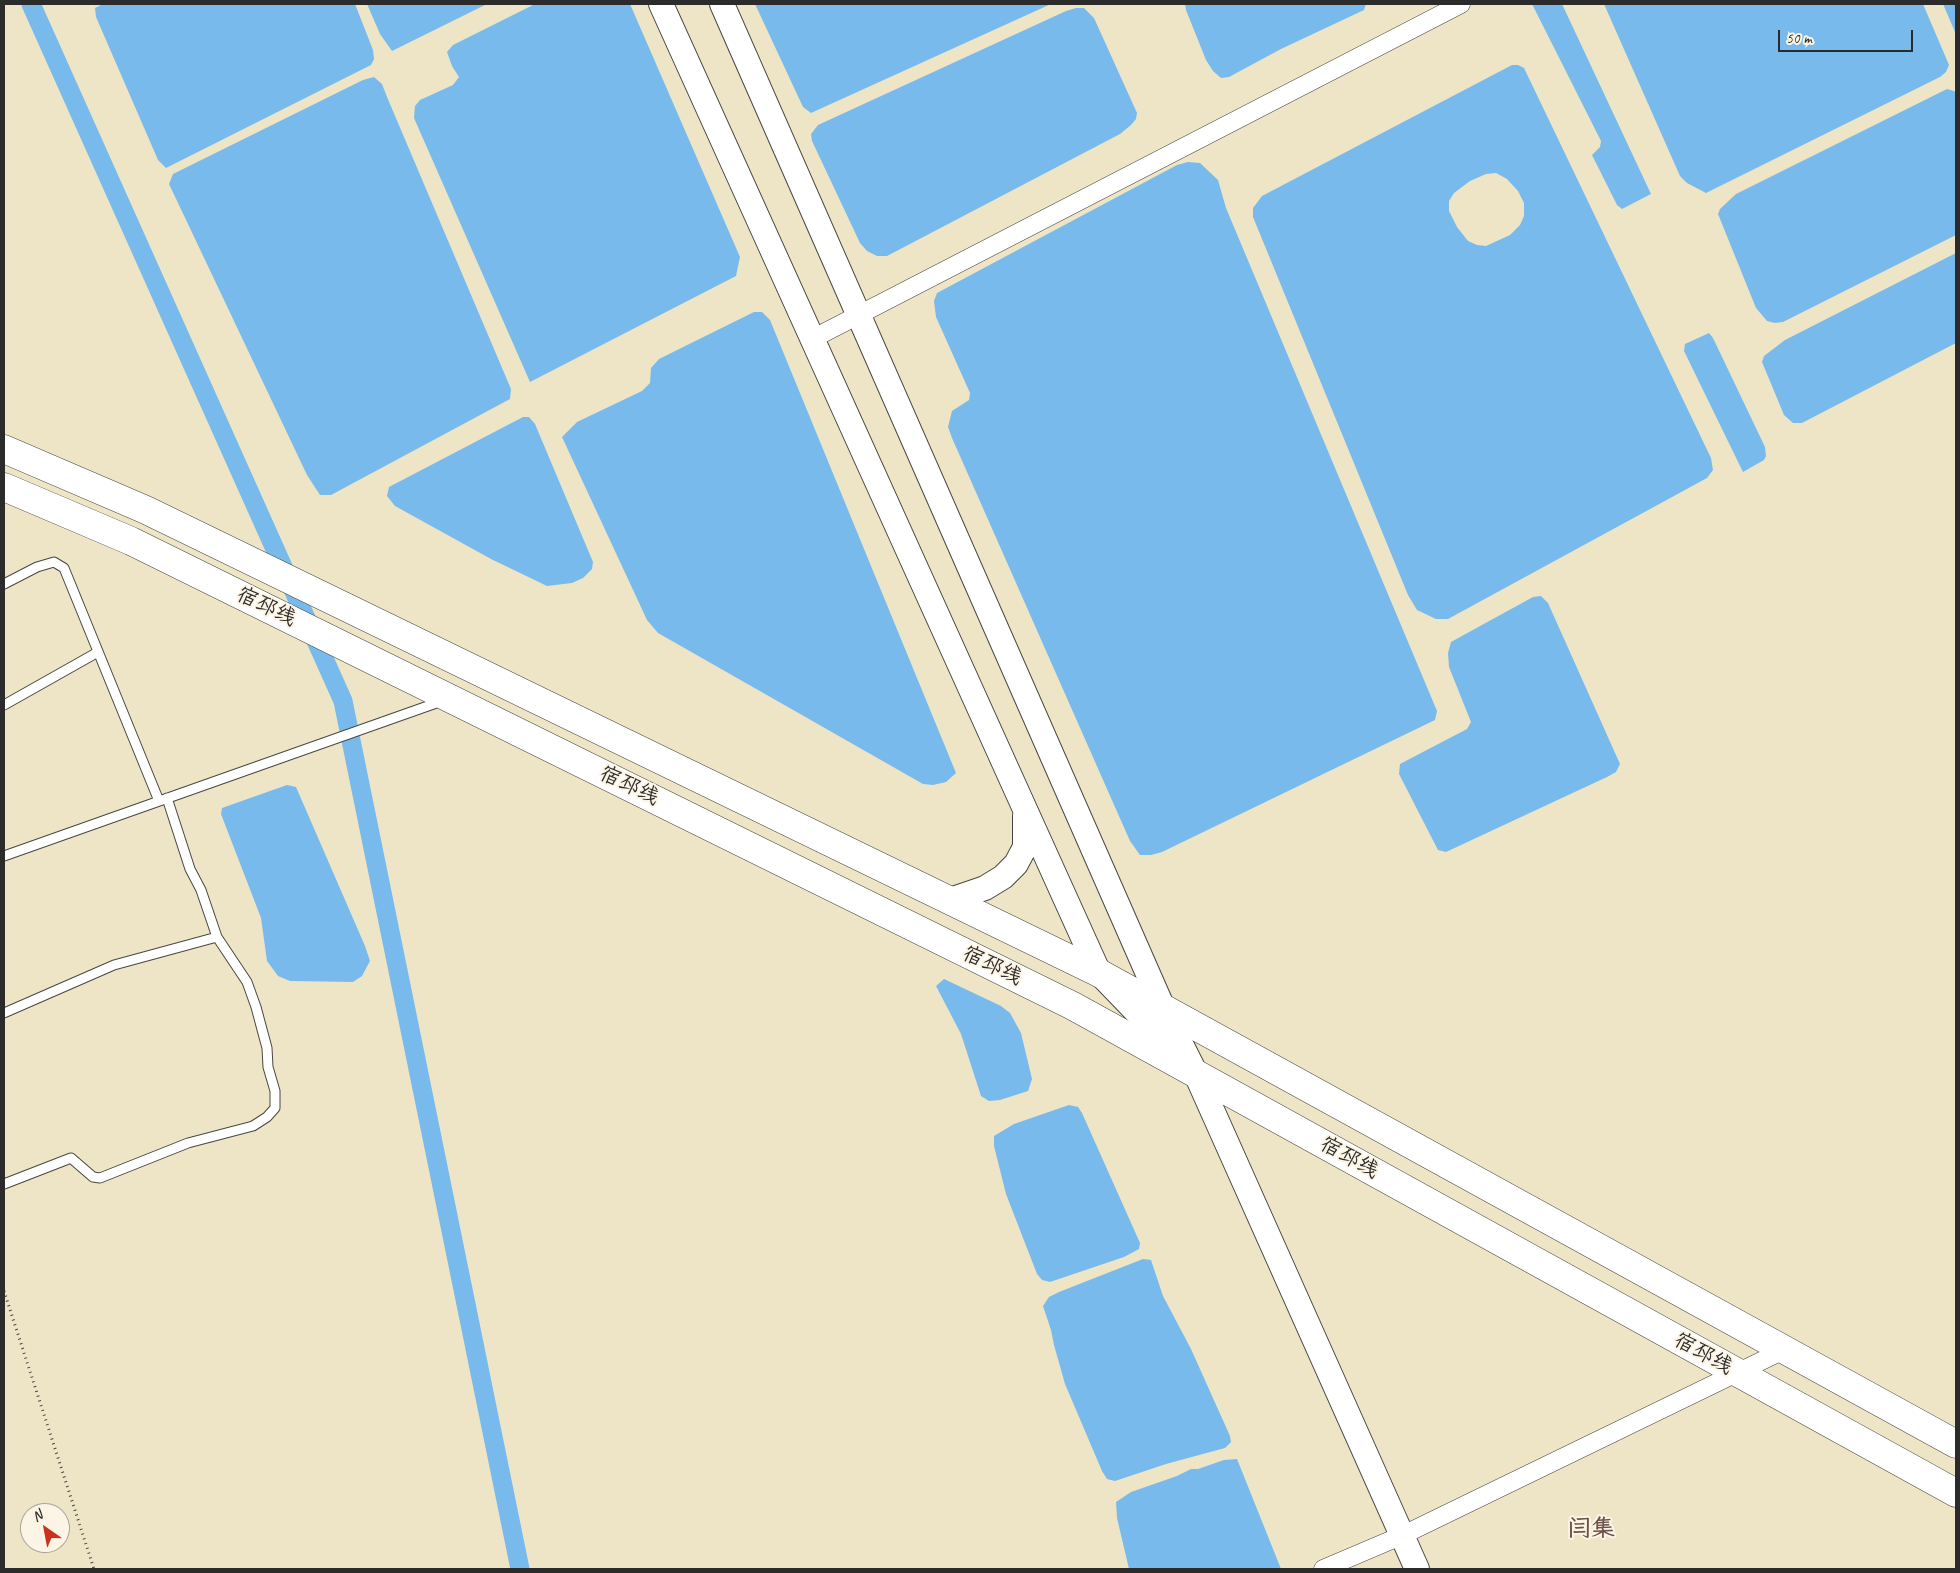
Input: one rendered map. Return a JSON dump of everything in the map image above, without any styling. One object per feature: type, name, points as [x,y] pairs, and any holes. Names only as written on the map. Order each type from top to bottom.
[{"type":"main road","name":"宿邳线","points":[[4,449],[146,510],[1098,973],[1956,1444]]},
{"type":"main road","name":"宿邳线","points":[[4,487],[131,541],[1064,1002],[1956,1493]]},
{"type":"street","points":[[661,4],[1098,973],[1196,1074]]},
{"type":"street","points":[[722,4],[1163,1008],[1196,1074],[1417,1569]]},
{"type":"street","points":[[812,339],[1461,4]]},
{"type":"street","points":[[950,900],[985,888],[1003,877],[1016,864],[1025,847],[1025,809]]},
{"type":"street","points":[[1323,1569],[1402,1535],[1784,1350]]},
{"type":"lane","points":[[4,584],[37,567],[54,562],[64,568],[98,652],[163,800],[190,869],[201,890],[217,937],[247,982],[267,1048],[268,1068],[276,1091],[275,1108],[267,1117],[253,1126],[188,1143],[100,1178],[93,1177],[71,1158],[4,1184]]},
{"type":"lane","points":[[4,705],[98,652]]},
{"type":"lane","points":[[4,856],[450,698]]},
{"type":"lane","points":[[4,1012],[114,965],[217,937]]},
{"type":"path","points":[[4,1291],[94,1569]]},
{"type":"water","points":[[103,4],[355,4],[373,50],[374,59],[371,65],[166,168],[158,160],[96,17],[95,8]]},
{"type":"water","points":[[367,4],[487,4],[392,51],[380,34]]},
{"type":"water","points":[[535,4],[630,4],[740,257],[736,276],[530,382],[414,118],[415,106],[420,100],[453,85],[459,77],[452,66],[447,52],[453,45]]},
{"type":"water","points":[[755,4],[1051,4],[811,113],[803,107]]},
{"type":"water","points":[[1185,4],[1366,4],[1364,10],[1281,49],[1229,77],[1221,78],[1213,71],[1206,60]]},
{"type":"water","points":[[1532,4],[1562,4],[1651,194],[1622,209],[1617,205],[1592,155],[1600,147],[1601,141]]},
{"type":"water","points":[[1604,4],[1923,4],[1949,65],[1946,72],[1940,77],[1706,193],[1687,183],[1680,176]]},
{"type":"water","points":[[1943,4],[1956,4],[1956,34],[1955,32]]},
{"type":"water","points":[[1076,8],[1084,8],[1094,18],[1137,113],[1136,119],[1131,125],[1120,134],[887,256],[877,256],[867,251],[860,243],[812,141],[811,134],[818,125]]},
{"type":"water","points":[[1512,65],[1524,68],[1711,458],[1713,470],[1707,478],[1448,619],[1436,619],[1417,610],[1408,595],[1253,217],[1253,208],[1262,196]],"holes":[[[1496,173],[1507,179],[1518,191],[1524,203],[1524,216],[1520,225],[1510,235],[1486,246],[1468,241],[1457,227],[1449,211],[1449,201],[1454,193],[1470,181],[1486,174]]]},
{"type":"water","points":[[374,77],[382,84],[511,389],[510,399],[331,495],[320,495],[307,475],[169,184],[173,174],[363,80]]},
{"type":"water","points":[[1947,89],[1956,93],[1956,235],[1783,322],[1767,321],[1756,308],[1718,214],[1720,209],[1736,194]]},
{"type":"water","points":[[1188,162],[1200,163],[1218,180],[1226,208],[1437,711],[1435,720],[1162,852],[1140,855],[1130,841],[952,438],[948,427],[952,411],[969,400],[970,393],[936,317],[934,301],[937,293],[1177,165]]},
{"type":"water","points":[[1956,253],[1956,343],[1802,423],[1793,423],[1784,415],[1762,362],[1764,356],[1785,340]]},
{"type":"water","points":[[754,312],[762,312],[770,320],[956,773],[946,782],[933,785],[923,784],[658,633],[647,620],[562,437],[577,422],[642,391],[650,383],[651,368],[659,359]]},
{"type":"water","points":[[1709,333],[1765,447],[1766,456],[1764,460],[1743,472],[1684,351],[1685,344]]},
{"type":"water","points":[[523,417],[529,417],[535,424],[593,562],[592,569],[583,578],[572,583],[547,586],[491,559],[395,506],[387,496],[389,487]]},
{"type":"water","points":[[1541,596],[1548,603],[1620,764],[1616,772],[1607,777],[1446,852],[1438,850],[1399,774],[1400,764],[1467,729],[1471,722],[1449,667],[1448,653],[1451,642],[1533,597]]},
{"type":"water","points":[[287,785],[296,787],[365,946],[370,961],[362,976],[353,982],[290,981],[278,976],[267,961],[261,918],[221,814],[222,808]]},
{"type":"water","points":[[944,979],[1001,1006],[1010,1013],[1021,1033],[1032,1079],[1028,1091],[1000,1100],[989,1101],[981,1096],[961,1034],[936,986]]},
{"type":"water","points":[[1069,1105],[1078,1107],[1082,1113],[1140,1243],[1139,1249],[1124,1257],[1050,1282],[1042,1280],[1037,1274],[1006,1194],[994,1146],[994,1136],[1014,1124]]},
{"type":"water","points":[[1143,1259],[1151,1260],[1163,1296],[1191,1349],[1231,1442],[1225,1448],[1166,1464],[1115,1481],[1107,1479],[1102,1471],[1065,1384],[1043,1306],[1049,1297],[1059,1292]]},
{"type":"water","points":[[1237,1459],[1281,1569],[1129,1569],[1117,1518],[1116,1502],[1131,1492],[1177,1476],[1191,1469],[1198,1469],[1224,1460]]},
{"type":"waterway","points":[[31,4],[343,701],[520,1569]]},
{"type":"district","name":"闫集","points":[[1591,1530]]}]
